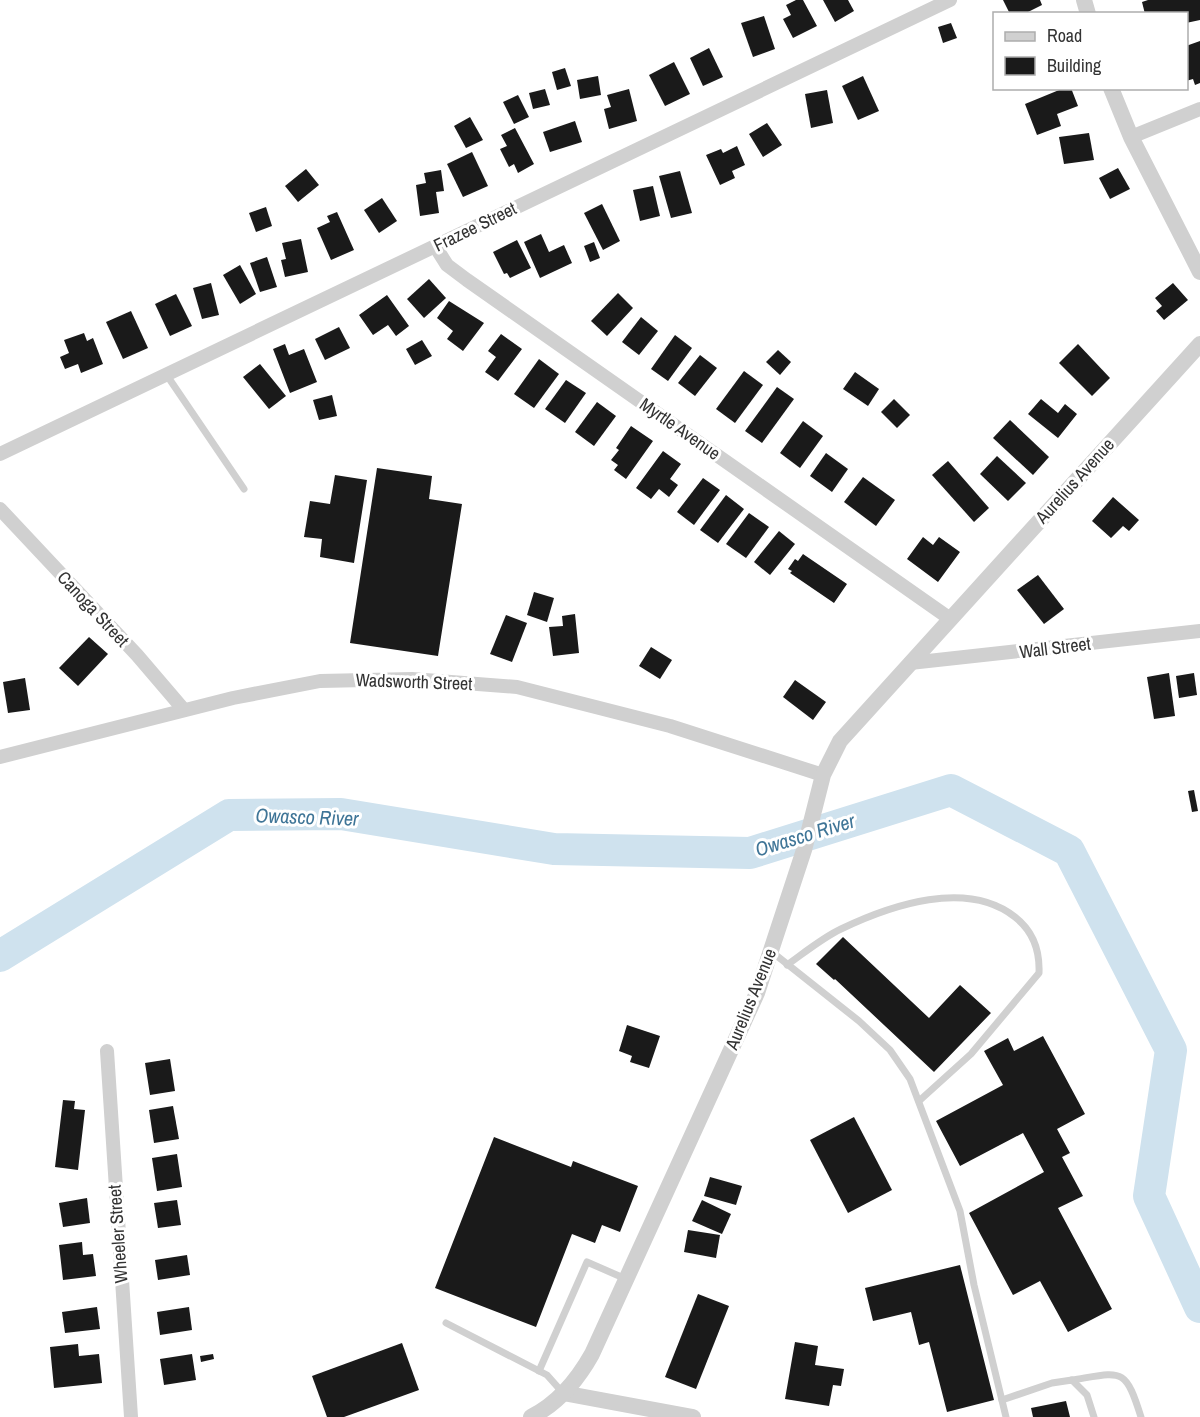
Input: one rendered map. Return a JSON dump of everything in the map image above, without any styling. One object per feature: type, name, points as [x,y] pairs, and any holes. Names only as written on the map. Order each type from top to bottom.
[{"type":"street","name":"Frazee Street","points":[[0,454],[950,0]]},
{"type":"street","points":[[1112,90],[1131,137],[1200,272]]},
{"type":"street","points":[[1131,137],[1200,109]]},
{"type":"street","name":"Myrtle Avenue","points":[[435,246],[447,265],[467,280],[949,618]]},
{"type":"street","name":"Aurelius Avenue","points":[[531,1417],[563,1392],[588,1362],[757,993],[772,952],[821,782],[840,741],[949,618],[1200,344]]},
{"type":"street","name":"Canoga Street","points":[[0,509],[137,655],[184,710]]},
{"type":"street","name":"Wall Street","points":[[910,663],[1200,631]]},
{"type":"street","name":"Wadsworth Street","points":[[0,757],[184,710],[320,681],[400,679],[504,686],[670,726],[821,782]]},
{"type":"street","name":"Wheeler Street","points":[[107,1051],[131,1417]]},
{"type":"street","points":[[563,1392],[641,1412],[693,1417]]},
{"type":"lane","points":[[166,374],[244,489]]},
{"type":"lane","points":[[787,964],[839,929],[929,900],[976,898],[1004,908],[1029,928],[1037,950],[1039,973],[971,1054],[919,1101]]},
{"type":"lane","points":[[772,952],[890,1050],[910,1079],[960,1211],[974,1285],[1006,1417]]},
{"type":"lane","points":[[539,1371],[587,1262],[626,1279]]},
{"type":"lane","points":[[446,1323],[548,1375],[563,1392]]},
{"type":"lane","points":[[1002,1400],[1052,1383],[1111,1374],[1126,1378],[1141,1417]]},
{"type":"lane","points":[[1072,1380],[1087,1395],[1094,1417]]},
{"type":"building","points":[[796,0],[803,0],[817,26],[793,38],[783,19],[791,15],[786,5]]},
{"type":"building","points":[[823,0],[848,0],[854,11],[835,22]]},
{"type":"building","points":[[1003,0],[1040,0],[1042,5],[1028,12],[1009,12]]},
{"type":"building","points":[[1200,0],[1200,20],[1188,23],[1188,12],[1144,12],[1142,2]]},
{"type":"building","points":[[764,16],[775,49],[753,57],[741,23]]},
{"type":"building","points":[[951,23],[957,38],[943,43],[938,27]]},
{"type":"building","points":[[1200,41],[1200,83],[1195,85],[1193,79],[1188,80],[1188,45]]},
{"type":"building","points":[[709,48],[723,77],[703,86],[690,58]]},
{"type":"building","points":[[674,62],[690,94],[665,106],[649,75]]},
{"type":"building","points":[[565,68],[571,86],[557,90],[552,72]]},
{"type":"building","points":[[598,76],[601,95],[580,99],[577,80]]},
{"type":"building","points":[[863,76],[879,111],[858,120],[842,86]]},
{"type":"building","points":[[545,89],[550,105],[533,109],[529,93]]},
{"type":"building","points":[[629,89],[637,121],[609,129],[604,109],[611,107],[607,95]]},
{"type":"building","points":[[827,90],[833,123],[811,128],[805,94]]},
{"type":"building","points":[[1059,90],[1072,90],[1078,106],[1057,114],[1061,126],[1037,135],[1025,104]]},
{"type":"building","points":[[518,95],[529,117],[514,124],[503,102]]},
{"type":"building","points":[[470,117],[483,140],[466,148],[454,126]]},
{"type":"building","points":[[575,121],[582,142],[550,152],[543,132]]},
{"type":"building","points":[[767,123],[782,145],[763,157],[749,134]]},
{"type":"building","points":[[515,128],[534,164],[518,173],[514,164],[509,167],[500,149],[507,146],[501,135]]},
{"type":"building","points":[[1089,133],[1094,160],[1064,164],[1059,137]]},
{"type":"building","points":[[737,146],[745,165],[732,171],[735,178],[720,185],[706,155],[721,149],[723,153]]},
{"type":"building","points":[[472,152],[488,186],[463,197],[447,164]]},
{"type":"building","points":[[1118,168],[1130,189],[1110,199],[1099,178]]},
{"type":"building","points":[[306,169],[319,185],[298,202],[285,186]]},
{"type":"building","points":[[441,170],[444,191],[436,192],[439,213],[420,216],[416,185],[426,183],[424,173]]},
{"type":"building","points":[[680,171],[692,213],[671,218],[659,176]]},
{"type":"building","points":[[653,186],[660,216],[640,221],[633,190]]},
{"type":"building","points":[[382,198],[397,221],[379,233],[364,210]]},
{"type":"building","points":[[602,204],[620,241],[603,250],[584,213]]},
{"type":"building","points":[[266,207],[272,226],[256,232],[249,213]]},
{"type":"building","points":[[337,212],[354,250],[331,260],[317,228],[330,222],[327,216]]},
{"type":"building","points":[[541,234],[549,252],[564,245],[572,263],[540,278],[524,242]]},
{"type":"building","points":[[301,239],[308,272],[285,277],[281,260],[286,259],[282,243]]},
{"type":"building","points":[[517,240],[531,268],[510,278],[507,273],[504,274],[493,252]]},
{"type":"building","points":[[594,242],[600,258],[590,262],[584,246]]},
{"type":"building","points":[[267,257],[277,287],[260,292],[250,263]]},
{"type":"building","points":[[240,265],[256,294],[240,304],[223,275]]},
{"type":"building","points":[[429,279],[446,298],[424,318],[407,299]]},
{"type":"building","points":[[211,283],[219,315],[202,319],[193,288]]},
{"type":"building","points":[[1173,283],[1188,300],[1164,320],[1156,311],[1162,306],[1155,298]]},
{"type":"building","points":[[618,293],[633,308],[607,336],[591,321]]},
{"type":"building","points":[[176,294],[192,326],[170,336],[155,304]]},
{"type":"building","points":[[387,295],[409,326],[396,336],[388,325],[373,335],[359,315]]},
{"type":"building","points":[[449,301],[484,323],[463,351],[447,339],[453,331],[437,318]]},
{"type":"building","points":[[131,311],[148,348],[123,359],[106,322]]},
{"type":"building","points":[[641,317],[658,331],[639,355],[622,342]]},
{"type":"building","points":[[339,327],[350,348],[325,360],[315,339]]},
{"type":"building","points":[[84,333],[87,341],[93,338],[103,364],[81,373],[78,364],[65,369],[60,357],[69,353],[64,340]]},
{"type":"building","points":[[501,334],[522,349],[498,381],[485,372],[496,357],[488,351]]},
{"type":"building","points":[[675,335],[692,348],[668,381],[651,369]]},
{"type":"building","points":[[422,340],[432,356],[415,365],[406,349]]},
{"type":"building","points":[[285,344],[289,355],[304,349],[317,382],[290,393],[273,349]]},
{"type":"building","points":[[1078,344],[1110,378],[1092,396],[1059,363]]},
{"type":"building","points":[[778,350],[791,362],[780,375],[766,362]]},
{"type":"building","points":[[700,355],[717,368],[695,396],[678,383]]},
{"type":"building","points":[[539,359],[559,374],[534,408],[514,394]]},
{"type":"building","points":[[260,364],[286,396],[269,409],[243,377]]},
{"type":"building","points":[[744,371],[763,385],[735,423],[716,409]]},
{"type":"building","points":[[855,372],[879,389],[868,406],[843,389]]},
{"type":"building","points":[[566,380],[586,393],[565,423],[545,409]]},
{"type":"building","points":[[777,387],[794,399],[762,443],[745,431]]},
{"type":"building","points":[[332,395],[337,416],[319,420],[313,400]]},
{"type":"building","points":[[894,399],[910,415],[897,428],[881,412]]},
{"type":"building","points":[[1041,399],[1058,413],[1065,404],[1077,414],[1058,438],[1028,414]]},
{"type":"building","points":[[597,402],[616,416],[594,446],[575,432]]},
{"type":"building","points":[[1010,420],[1049,457],[1033,475],[993,438]]},
{"type":"building","points":[[803,421],[823,436],[800,468],[780,453]]},
{"type":"building","points":[[631,426],[653,441],[626,479],[614,470],[618,465],[611,460],[619,450],[616,448]]},
{"type":"building","points":[[663,451],[681,464],[670,479],[678,485],[669,497],[659,489],[651,499],[636,488]]},
{"type":"building","points":[[826,453],[848,469],[832,492],[810,476]]},
{"type":"building","points":[[997,456],[1026,483],[1008,501],[980,474]]},
{"type":"building","points":[[948,461],[989,508],[974,522],[932,475]]},
{"type":"building","points":[[377,468],[432,476],[429,499],[462,504],[438,656],[350,643]]},
{"type":"building","points":[[335,475],[367,480],[354,563],[320,557],[322,539],[304,537],[310,501],[330,504]]},
{"type":"building","points":[[863,477],[895,500],[876,526],[844,502]]},
{"type":"building","points":[[703,478],[720,490],[694,525],[677,512]]},
{"type":"building","points":[[726,495],[744,509],[718,543],[700,530]]},
{"type":"building","points":[[1113,497],[1139,520],[1129,531],[1123,526],[1111,538],[1092,521]]},
{"type":"building","points":[[749,513],[769,527],[746,558],[726,544]]},
{"type":"building","points":[[779,531],[795,544],[770,575],[754,562]]},
{"type":"building","points":[[923,537],[933,545],[939,537],[960,552],[938,582],[907,559]]},
{"type":"building","points":[[803,554],[847,584],[834,603],[790,573],[792,571],[788,569],[795,559],[798,561]]},
{"type":"building","points":[[1038,575],[1064,609],[1044,624],[1017,590]]},
{"type":"building","points":[[534,592],[554,598],[547,622],[527,615]]},
{"type":"building","points":[[575,614],[579,653],[553,656],[549,627],[563,626],[562,616]]},
{"type":"building","points":[[506,615],[527,623],[512,662],[490,654]]},
{"type":"building","points":[[89,637],[108,654],[78,686],[59,668]]},
{"type":"building","points":[[651,647],[672,660],[660,679],[639,666]]},
{"type":"building","points":[[1169,673],[1175,716],[1154,719],[1147,677]]},
{"type":"building","points":[[1194,673],[1197,695],[1179,698],[1176,676]]},
{"type":"building","points":[[25,678],[30,710],[8,713],[3,682]]},
{"type":"building","points":[[795,680],[826,702],[813,720],[783,697]]},
{"type":"building","points":[[1194,790],[1198,811],[1192,812],[1188,791]]},
{"type":"building","points":[[843,937],[929,1018],[960,985],[991,1013],[934,1072],[816,964]]},
{"type":"building","points":[[627,1025],[660,1036],[649,1068],[630,1062],[632,1056],[619,1051]]},
{"type":"building","points":[[1043,1036],[1085,1114],[1057,1129],[1070,1153],[1062,1157],[1083,1196],[1058,1208],[1112,1309],[1068,1332],[1040,1281],[1013,1295],[969,1213],[1044,1172],[1023,1133],[960,1166],[936,1121],[1003,1085],[984,1051],[1008,1038],[1014,1051]]},
{"type":"building","points":[[170,1059],[175,1091],[150,1095],[145,1063]]},
{"type":"building","points":[[63,1100],[75,1101],[74,1109],[85,1110],[78,1170],[55,1167]]},
{"type":"building","points":[[173,1106],[179,1139],[154,1143],[149,1110]]},
{"type":"building","points":[[854,1117],[892,1190],[848,1213],[810,1140]]},
{"type":"building","points":[[494,1137],[571,1167],[573,1161],[638,1186],[620,1232],[602,1225],[595,1243],[572,1234],[536,1327],[435,1288]]},
{"type":"building","points":[[177,1154],[182,1187],[157,1191],[152,1158]]},
{"type":"building","points":[[710,1177],[742,1186],[736,1205],[704,1196]]},
{"type":"building","points":[[87,1198],[90,1223],[63,1227],[59,1203]]},
{"type":"building","points":[[177,1200],[181,1225],[158,1228],[154,1203]]},
{"type":"building","points":[[702,1200],[731,1214],[722,1234],[692,1221]]},
{"type":"building","points":[[688,1230],[720,1235],[716,1258],[684,1252]]},
{"type":"building","points":[[82,1242],[83,1255],[93,1254],[96,1276],[63,1280],[59,1245]]},
{"type":"building","points":[[187,1255],[190,1275],[158,1280],[155,1260]]},
{"type":"building","points":[[960,1265],[994,1400],[947,1412],[929,1342],[919,1345],[911,1312],[873,1321],[865,1288]]},
{"type":"building","points":[[698,1294],[729,1306],[696,1389],[665,1377]]},
{"type":"building","points":[[97,1307],[100,1329],[65,1333],[62,1312]]},
{"type":"building","points":[[189,1307],[192,1330],[160,1335],[157,1312]]},
{"type":"building","points":[[795,1342],[818,1346],[815,1365],[844,1369],[841,1386],[833,1385],[829,1406],[785,1399]]},
{"type":"building","points":[[402,1343],[419,1390],[344,1417],[327,1417],[312,1376]]},
{"type":"building","points":[[78,1344],[79,1356],[99,1354],[102,1383],[54,1388],[50,1347]]},
{"type":"building","points":[[192,1354],[196,1380],[164,1385],[160,1359]]},
{"type":"building","points":[[213,1354],[214,1359],[201,1362],[200,1356]]},
{"type":"building","points":[[1066,1401],[1070,1417],[1033,1417],[1031,1408]]},
{"type":"waterway","name":"Owasco River","points":[[0,956],[229,815],[341,814],[554,849],[750,853],[951,790],[1069,851],[1171,1050],[1149,1196],[1200,1307]]}]
